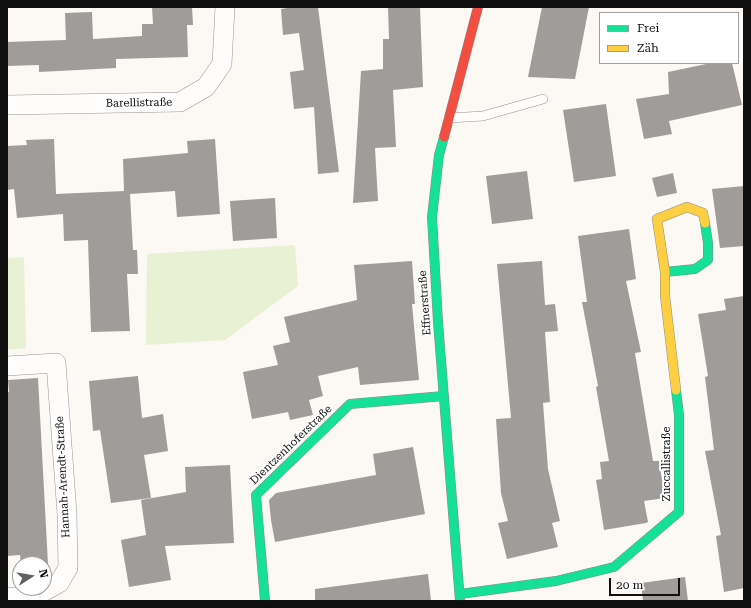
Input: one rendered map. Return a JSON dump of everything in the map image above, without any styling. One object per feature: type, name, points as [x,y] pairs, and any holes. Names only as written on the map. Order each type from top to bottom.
[{"type":"street","name":"Barellistraße","points":[[7,105],[180,102],[206,87],[222,64],[225,7]]},
{"type":"street","name":"Effnerstraße","points":[[460,598],[432,217],[439,155],[478,7]]},
{"type":"street","name":"Zuccallistraße","points":[[460,598],[556,581],[614,567],[678,512],[679,416],[666,296],[665,272],[657,219],[687,207],[703,213],[708,243],[708,260],[695,269],[665,272]]},
{"type":"street","name":"Hannah-Arendt-Straße","points":[[7,366],[56,363],[67,514],[68,568],[59,583],[34,599],[7,598]]},
{"type":"street","name":"Dientzenhoferstraße","points":[[265,601],[256,495],[350,404],[444,396]]},
{"type":"lane","points":[[449,118],[483,116],[544,100]]},
{"type":"green space","points":[[295,245],[298,286],[225,340],[146,345],[147,254]]},
{"type":"green space","points":[[24,257],[26,348],[7,350],[7,258]]},
{"type":"building","points":[[152,7],[192,7],[193,25],[187,25],[188,57],[116,59],[116,68],[39,72],[39,65],[7,66],[7,42],[66,40],[65,13],[92,12],[93,39],[142,36],[142,24],[153,24]]},
{"type":"building","points":[[293,7],[318,7],[339,172],[318,174],[314,107],[294,109],[290,72],[304,70],[299,33],[283,35],[281,9]]},
{"type":"building","points":[[388,7],[420,7],[423,87],[393,90],[396,147],[375,148],[378,201],[353,203],[361,71],[383,69],[383,39],[389,39]]},
{"type":"building","points":[[542,7],[589,7],[575,79],[528,77]]},
{"type":"building","points":[[706,64],[732,64],[742,105],[669,121],[672,134],[644,139],[636,99],[669,94],[668,72]]},
{"type":"building","points":[[606,104],[616,176],[574,182],[563,110]]},
{"type":"building","points":[[54,139],[56,194],[124,191],[123,159],[188,153],[187,141],[215,139],[220,214],[177,217],[175,191],[130,194],[133,250],[137,250],[138,274],[127,274],[130,331],[91,332],[88,240],[64,241],[63,214],[17,218],[14,189],[7,190],[7,146],[27,145],[26,140]]},
{"type":"building","points":[[527,171],[533,219],[492,224],[486,176]]},
{"type":"building","points":[[673,173],[677,193],[657,197],[652,178]]},
{"type":"building","points":[[744,186],[744,246],[720,248],[712,189]]},
{"type":"building","points":[[275,198],[277,238],[233,241],[230,201]]},
{"type":"building","points":[[629,229],[636,279],[626,281],[641,352],[635,353],[653,461],[659,461],[665,498],[644,501],[648,522],[604,530],[596,480],[602,479],[600,462],[609,461],[596,387],[598,386],[582,302],[587,302],[578,236]]},
{"type":"building","points":[[412,261],[415,304],[412,304],[419,380],[360,385],[358,367],[318,376],[323,396],[309,400],[313,415],[290,420],[288,412],[252,419],[243,372],[278,365],[273,346],[290,342],[284,317],[357,300],[354,265]]},
{"type":"building","points":[[542,261],[545,305],[555,304],[558,331],[545,332],[550,402],[543,403],[548,469],[560,521],[552,523],[558,547],[507,559],[498,523],[508,521],[501,493],[496,419],[511,418],[497,264]]},
{"type":"building","points":[[744,296],[744,588],[724,592],[716,536],[721,535],[705,451],[714,450],[705,377],[708,376],[698,314],[726,310],[724,299]]},
{"type":"building","points":[[138,376],[142,418],[163,414],[168,451],[144,455],[151,498],[111,503],[100,430],[93,431],[89,381]]},
{"type":"building","points":[[38,378],[48,556],[7,556],[8,380]]},
{"type":"building","points":[[413,447],[425,514],[275,542],[269,500],[276,493],[376,475],[373,454]]},
{"type":"building","points":[[230,465],[234,543],[165,546],[171,580],[129,587],[121,540],[146,535],[141,500],[186,492],[185,467]]},
{"type":"building","points":[[428,574],[431,601],[315,601],[315,589]]},
{"type":"building","points":[[685,577],[688,601],[643,601],[641,583]]},
{"type":"traffic: fast","points":[[444,137],[439,155],[432,217],[438,322],[460,601]]},
{"type":"traffic: fast","points":[[665,272],[695,269],[708,260],[708,243],[705,223]]},
{"type":"traffic: fast","points":[[460,594],[556,581],[614,567],[679,512],[679,415],[676,390]]},
{"type":"traffic: fast","points":[[265,601],[256,495],[350,404],[444,396]]},
{"type":"traffic: slow","points":[[676,390],[665,296],[665,272],[657,219],[687,207],[703,213],[705,223]]},
{"type":"traffic: jam","points":[[444,137],[478,7]]}]
